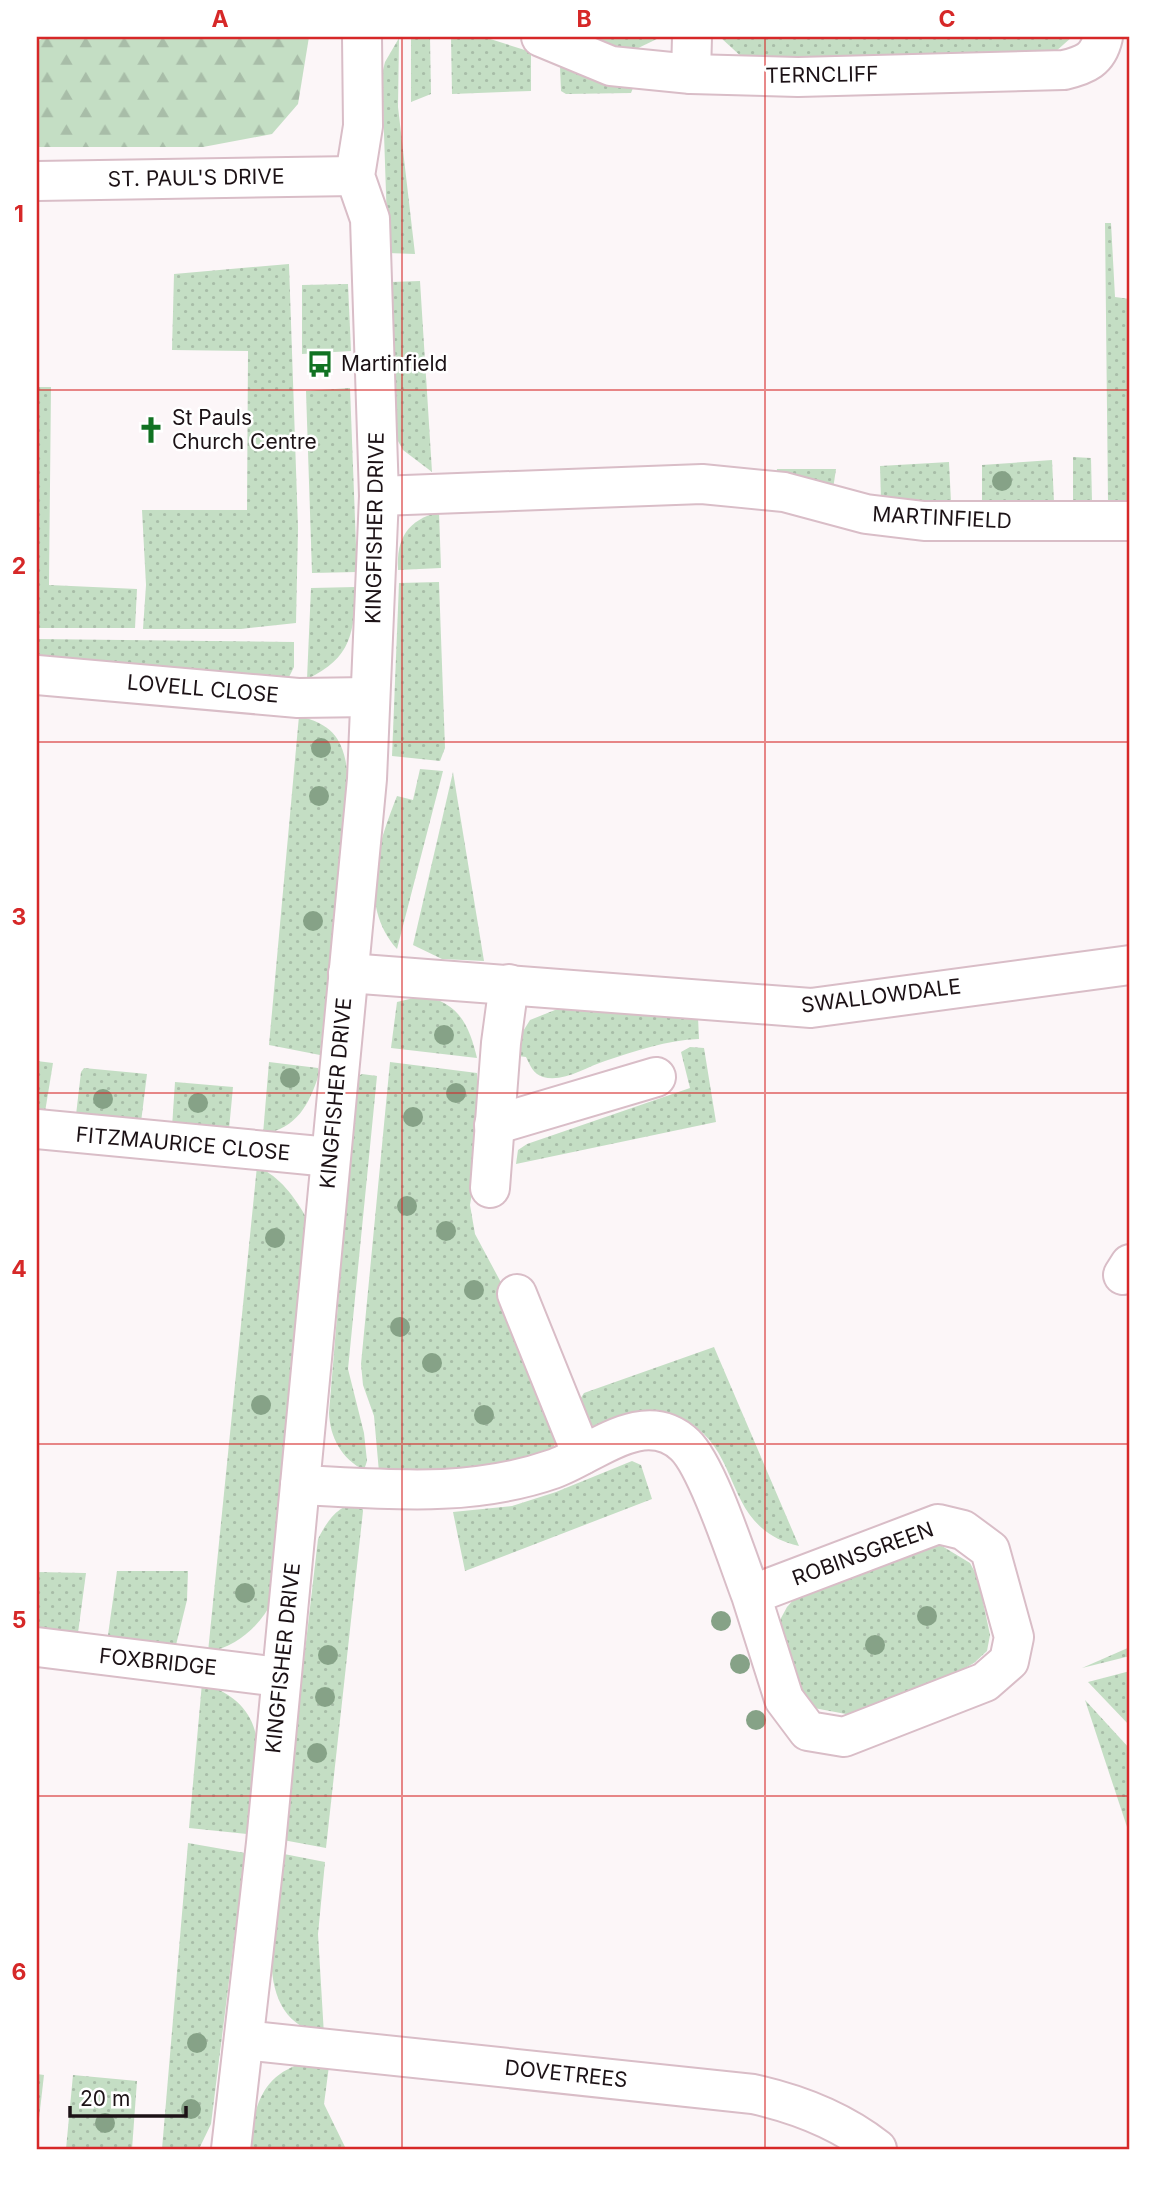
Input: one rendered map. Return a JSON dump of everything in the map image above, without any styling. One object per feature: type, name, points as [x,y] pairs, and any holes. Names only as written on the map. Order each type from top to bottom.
[{"type":"street","name":"KINGFISHER DRIVE","points":[[231,2149],[266,1843],[279,1677],[361,853],[379,496],[370,219],[355,176],[363,126],[362,37]]},
{"type":"street","name":"TERNCLIFF","points":[[541,37],[611,66],[691,74],[798,77],[1036,72],[1088,64],[1111,44]]},
{"type":"street","points":[[691,74],[692,37]]},
{"type":"street","name":"ST. PAUL'S DRIVE","points":[[37,181],[355,176]]},
{"type":"street","name":"MARTINFIELD","points":[[379,496],[702,484],[784,492],[847,510],[911,520],[962,524],[1130,520]]},
{"type":"street","name":"LOVELL CLOSE","points":[[37,675],[298,698],[370,697]]},
{"type":"street","name":"SWALLOWDALE","points":[[348,973],[811,1008],[1129,974]]},
{"type":"street","points":[[490,1188],[509,984]]},
{"type":"street","points":[[494,1125],[656,1077]]},
{"type":"street","name":"FITZMAURICE CLOSE","points":[[37,1129],[330,1157]]},
{"type":"street","points":[[517,1294],[582,1455]]},
{"type":"street","name":"ROBINSGREEN","points":[[300,1485],[436,1492],[553,1469],[621,1435],[644,1430],[666,1433],[685,1445],[701,1468],[751,1595],[784,1699],[808,1731],[844,1737],[985,1682],[1009,1661],[1014,1637],[990,1550],[963,1530],[938,1524],[751,1595]]},
{"type":"street","name":"FOXBRIDGE","points":[[37,1647],[279,1677]]},
{"type":"street","name":"DOVETREES","points":[[244,2040],[753,2094],[826,2118],[877,2149]]},
{"type":"green space","points":[[45,37],[309,37],[298,104],[272,134],[203,147],[37,147],[37,42]]},
{"type":"green space","points":[[411,37],[430,37],[431,94],[411,102]]},
{"type":"green space","points":[[451,37],[484,37],[531,52],[531,91],[452,94]]},
{"type":"green space","points":[[582,37],[661,37],[630,52]]},
{"type":"green space","points":[[720,37],[1072,37],[1055,52],[745,60]]},
{"type":"green space","points":[[399,38],[398,107],[415,254],[388,253],[382,74],[385,62]]},
{"type":"green space","points":[[560,66],[600,81],[633,88],[631,93],[566,94],[561,91]]},
{"type":"green space","points":[[1105,223],[1111,223],[1115,297],[1130,299],[1130,500],[1108,502]]},
{"type":"green space","points":[[289,264],[298,528],[296,623],[241,629],[143,629],[146,585],[142,510],[247,510],[248,351],[172,350],[174,274]]},
{"type":"green space","points":[[420,281],[432,472],[403,450],[394,434],[391,282]]},
{"type":"green space","points":[[348,284],[351,351],[302,354],[302,285]]},
{"type":"green space","points":[[37,387],[51,387],[49,585],[137,589],[135,628],[37,628]]},
{"type":"green space","points":[[350,388],[357,572],[312,573],[306,391]]},
{"type":"green space","points":[[1073,457],[1091,458],[1092,502],[1073,502]]},
{"type":"green space","points":[[1052,460],[1054,502],[982,505],[982,465]]},
{"type":"green space","points":[[949,462],[951,502],[926,504],[881,500],[880,466]]},
{"type":"green space","points":[[777,469],[836,469],[833,489],[776,476]]},
{"type":"green space","points":[[439,512],[441,568],[398,570],[399,549],[406,532],[419,520]]},
{"type":"green space","points":[[439,582],[445,748],[440,761],[392,756],[399,583]]},
{"type":"green space","points":[[356,587],[354,617],[348,642],[333,662],[307,679],[311,588]]},
{"type":"green space","points":[[37,639],[294,642],[294,667],[287,681],[37,659]]},
{"type":"green space","points":[[299,716],[321,724],[336,736],[344,754],[348,777],[320,1055],[269,1045]]},
{"type":"green space","points":[[420,769],[443,771],[397,949],[377,913],[375,874],[383,834],[397,796],[413,800]]},
{"type":"green space","points":[[453,772],[484,961],[442,959],[413,945]]},
{"type":"green space","points":[[422,996],[435,999],[454,1010],[466,1025],[477,1058],[391,1048],[397,1002]]},
{"type":"green space","points":[[560,1008],[698,1017],[699,1039],[675,1041],[639,1050],[558,1078],[543,1077],[534,1071],[526,1057],[518,1056],[522,1033],[530,1020]]},
{"type":"green space","points":[[690,1047],[704,1048],[716,1122],[516,1164],[518,1150],[527,1144],[690,1088],[681,1052]]},
{"type":"green space","points":[[37,1061],[53,1063],[45,1112],[37,1111]]},
{"type":"green space","points":[[269,1062],[318,1068],[319,1074],[311,1096],[293,1121],[263,1134]]},
{"type":"green space","points":[[390,1062],[477,1073],[481,1138],[470,1205],[475,1234],[505,1290],[557,1441],[549,1454],[455,1473],[379,1472],[374,1416],[363,1385],[361,1364]]},
{"type":"green space","points":[[84,1068],[147,1074],[141,1122],[76,1115],[81,1072]]},
{"type":"green space","points":[[362,1074],[377,1076],[348,1369],[364,1433],[367,1461],[364,1470],[349,1460],[339,1447],[332,1431],[329,1413],[344,1231],[351,1088],[352,1079]]},
{"type":"green space","points":[[175,1082],[233,1087],[229,1129],[172,1127]]},
{"type":"green space","points":[[257,1166],[286,1188],[307,1219],[273,1600],[246,1634],[229,1645],[208,1652]]},
{"type":"green space","points":[[714,1347],[799,1546],[775,1537],[758,1524],[745,1508],[719,1454],[707,1437],[690,1423],[667,1413],[649,1411],[607,1425],[593,1426],[587,1423],[577,1404],[584,1393]]},
{"type":"green space","points":[[632,1461],[641,1465],[652,1499],[465,1571],[453,1512],[512,1506],[556,1492]]},
{"type":"green space","points":[[362,1501],[326,1848],[283,1840],[318,1539],[335,1514],[347,1505]]},
{"type":"green space","points":[[942,1546],[970,1563],[978,1578],[990,1635],[987,1651],[974,1663],[956,1673],[851,1715],[814,1708],[801,1696],[779,1637],[780,1620],[787,1607],[804,1588],[920,1547]]},
{"type":"green space","points":[[117,1571],[188,1571],[187,1600],[175,1649],[107,1642]]},
{"type":"green space","points":[[37,1572],[86,1573],[78,1633],[37,1633]]},
{"type":"green space","points":[[1130,1647],[1130,1656],[1082,1668]]},
{"type":"green space","points":[[1130,1671],[1130,1726],[1088,1682]]},
{"type":"green space","points":[[202,1683],[227,1694],[244,1709],[253,1726],[258,1745],[258,1765],[247,1834],[189,1828]]},
{"type":"green space","points":[[1085,1700],[1130,1749],[1130,1836]]},
{"type":"green space","points":[[188,1843],[245,1853],[211,2124],[199,2149],[162,2149]]},
{"type":"green space","points":[[284,1854],[325,1862],[318,1934],[324,2035],[299,2025],[283,2008],[274,1986],[272,1933]]},
{"type":"green space","points":[[297,2065],[329,2066],[324,2104],[346,2149],[249,2149],[256,2110],[266,2088],[284,2071]]},
{"type":"green space","points":[[37,2074],[44,2075],[37,2136]]},
{"type":"green space","points":[[73,2075],[137,2081],[132,2149],[66,2149]]},
{"type":"place","name":"Martinfield","points":[[320,364]]},
{"type":"place","name":"St Pauls Church Centre","points":[[151,430]]}]
